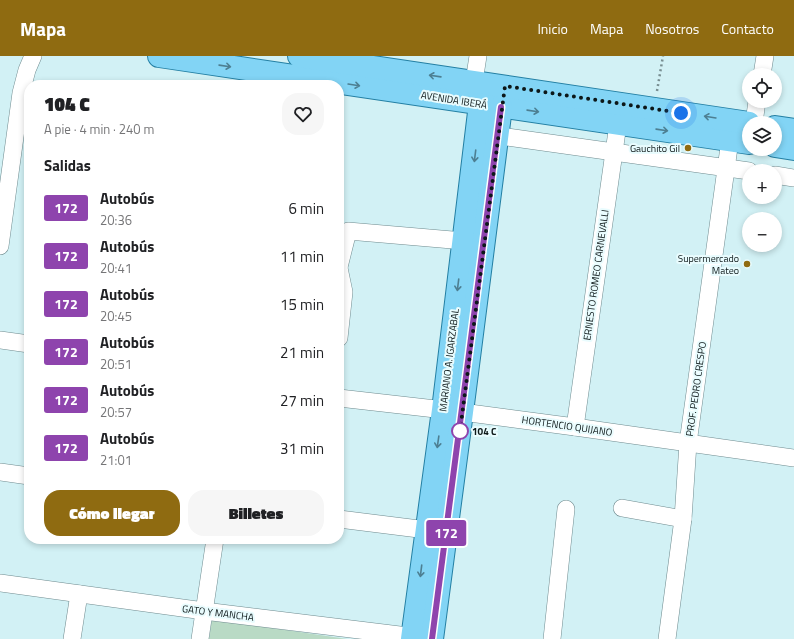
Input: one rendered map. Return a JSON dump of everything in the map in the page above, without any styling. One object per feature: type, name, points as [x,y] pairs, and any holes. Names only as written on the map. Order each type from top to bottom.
[{"type":"main road","name":"AVENIDA IBERÁ","points":[[159,56],[291,80]]},
{"type":"main road","name":"AVENIDA IBERÁ","points":[[299,56],[474,82],[496,99],[618,124],[740,141]]},
{"type":"main road","name":"AVENIDA IBERÁ","points":[[344,85],[496,99],[654,108],[742,122]]},
{"type":"main road","name":"MARIANO A. IGARZABAL","points":[[422,638],[427,530],[453,411],[464,241],[496,99]]},
{"type":"main road","points":[[782,128],[794,130]]},
{"type":"main road","name":"MARIANO A. IGARZABAL","points":[[422,638],[453,411],[488,134]]},
{"type":"main road","points":[[782,147],[794,149]]},
{"type":"street","points":[[24,80],[33,56]]},
{"type":"street","points":[[474,82],[478,56]]},
{"type":"street","points":[[763,68],[765,56]]},
{"type":"street","points":[[0,246],[21,93],[24,82]]},
{"type":"street","name":"MARIANO A. IGARZABAL","points":[[474,82],[496,99]]},
{"type":"street","name":"ERNESTO ROMEO CARNEVALLI","points":[[575,427],[618,124]]},
{"type":"street","points":[[488,134],[742,170]]},
{"type":"street","name":"PROF. PEDRO CRESPO","points":[[667,639],[683,519],[688,443],[726,168],[740,141]]},
{"type":"street","points":[[782,176],[794,178]]},
{"type":"street","points":[[344,247],[348,231],[464,241]]},
{"type":"street","points":[[0,340],[24,343]]},
{"type":"street","name":"HORTENCIO QUIJANO","points":[[344,399],[575,427],[794,458]]},
{"type":"street","points":[[0,472],[24,475]]},
{"type":"street","points":[[622,508],[683,519]]},
{"type":"street","points":[[552,639],[566,509]]},
{"type":"street","points":[[344,520],[427,530]]},
{"type":"street","points":[[200,639],[213,544]]},
{"type":"street","name":"GATO Y MANCHA","points":[[0,583],[204,611],[436,639]]},
{"type":"street","points":[[72,639],[79,594]]},
{"type":"path","points":[[654,108],[663,56]]},
{"type":"green space","points":[[212,619],[347,639],[209,639]]},
{"type":"bus line","name":"172","points":[[432,639],[501,107]]},
{"type":"place","name":"Gauchito Gil","points":[[688,148]]},
{"type":"place","name":"Supermercado Mateo","points":[[747,264]]},
{"type":"place","name":"104 C","points":[[460,431]]},
{"type":"route","points":[[460,431],[505,86],[681,113]]}]
